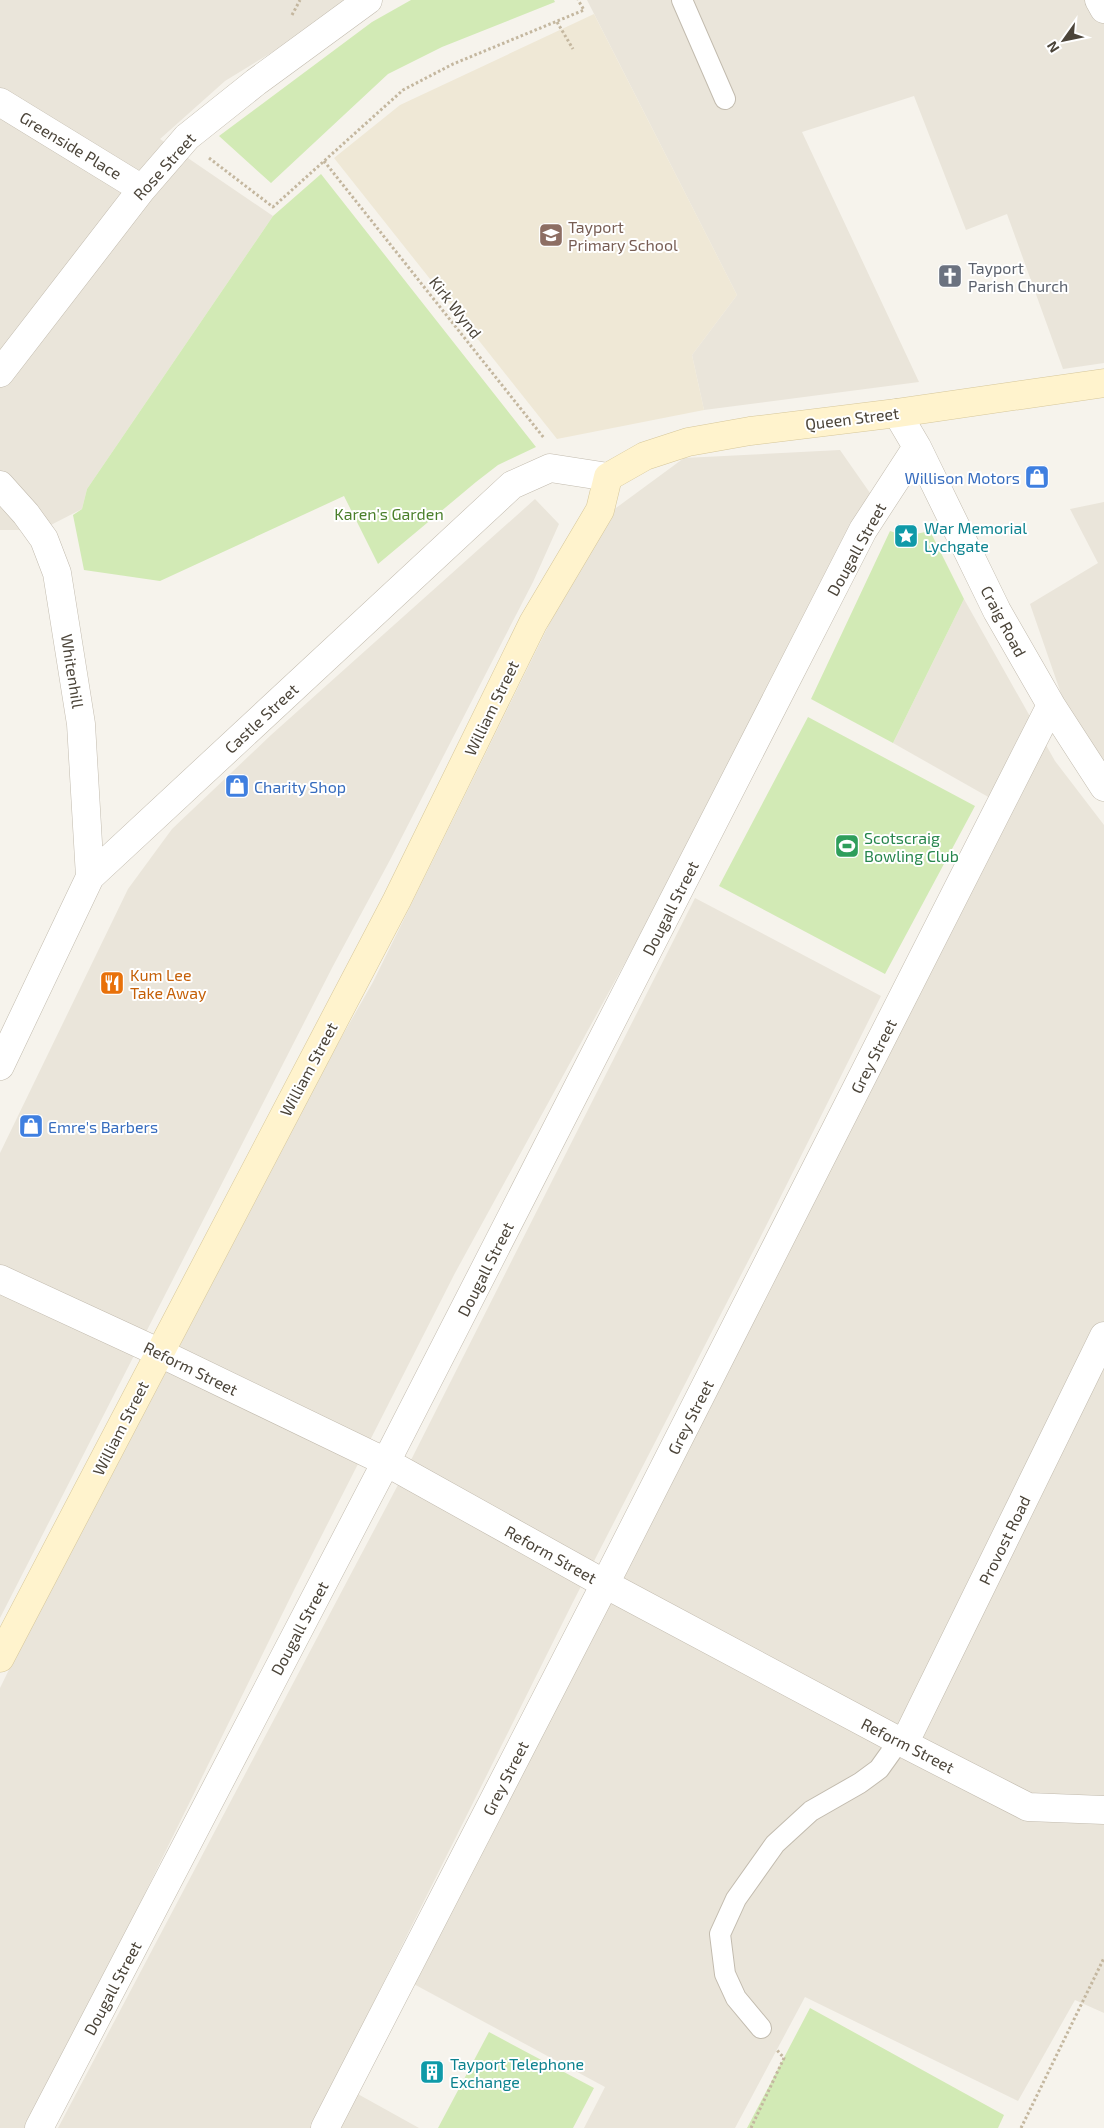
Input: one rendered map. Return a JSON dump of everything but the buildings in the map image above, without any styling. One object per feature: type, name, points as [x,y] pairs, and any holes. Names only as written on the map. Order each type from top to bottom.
[{"type":"main road","name":"Queen Street","points":[[608,477],[645,456],[688,442],[750,430],[897,413],[1104,383]]},
{"type":"main road","name":"William Street","points":[[0,1658],[158,1352],[396,900],[533,623],[600,510],[608,477]]},
{"type":"street","name":"Rose Street","points":[[0,373],[142,189],[187,137],[256,82],[368,0]]},
{"type":"street","points":[[1099,0],[1104,9]]},
{"type":"street","name":"Greenside Place","points":[[0,102],[142,189]]},
{"type":"street","points":[[897,413],[917,447]]},
{"type":"street","name":"Craig Road","points":[[917,447],[997,611],[1051,705],[1104,788]]},
{"type":"street","name":"Dougall Street","points":[[39,2128],[386,1462],[863,530],[917,447]]},
{"type":"street","name":"Castle Street","points":[[0,1066],[90,877],[512,485],[550,468],[608,477]]},
{"type":"street","name":"Whitenhill","points":[[0,484],[26,514],[44,540],[56,574],[81,724],[90,877]]},
{"type":"street","name":"Grey Street","points":[[325,2128],[605,1584],[1051,705]]},
{"type":"street","name":"Reform Street","points":[[0,1279],[158,1352],[386,1462],[605,1584],[901,1742],[1028,1807],[1104,1810]]},
{"type":"street","name":"Provost Road","points":[[901,1742],[1104,1336]]},
{"type":"lane","points":[[682,0],[725,99]]},
{"type":"lane","points":[[761,2028],[736,1998],[725,1974],[720,1934],[736,1899],[775,1844],[812,1811],[860,1783],[879,1769],[901,1742]]},
{"type":"path","points":[[187,137],[203,153],[273,207],[403,90],[453,64],[584,10],[578,0]]},
{"type":"path","points":[[557,22],[573,49]]},
{"type":"path","name":"Kirk Wynd","points":[[324,160],[569,470]]},
{"type":"path","points":[[1021,2128],[1104,1958]]},
{"type":"path","points":[[751,2128],[784,2058],[761,2028]]},
{"type":"shaded area","points":[[0,0],[358,0],[225,81],[160,139],[273,216],[87,489],[82,509],[41,530],[0,530]]},
{"type":"shaded area","points":[[587,0],[1104,0],[1104,363],[1063,369],[1007,214],[966,230],[914,96],[802,132],[919,382],[704,410],[692,355],[737,295]]},
{"type":"shaded area","name":"Tayport Primary School","points":[[594,14],[737,295],[692,355],[704,410],[557,439],[334,158],[400,105]]},
{"type":"shaded area","points":[[840,450],[870,493],[702,822],[455,1273],[295,1588],[31,2125],[29,2128],[0,2128],[0,1688],[184,1313],[373,982],[601,519],[684,458]]},
{"type":"shaded area","points":[[535,499],[559,524],[533,582],[390,860],[333,966],[0,1618],[0,1153],[128,889],[172,829],[271,735]]},
{"type":"shaded area","points":[[1104,502],[1104,765],[1067,711],[1030,604],[1098,563],[1070,509]]},
{"type":"shaded area","points":[[964,599],[1055,761],[1104,825],[1104,2013],[1075,2000],[1018,2101],[805,1997],[735,2128],[584,2128],[605,2087],[410,1982],[1006,807],[893,743]]},
{"type":"shaded area","points":[[695,898],[881,996],[760,1238],[573,1602],[311,2128],[58,2128],[409,1464]]},
{"type":"shaded area","points":[[356,2093],[419,2128],[337,2128]]},
{"type":"green space","points":[[411,0],[554,0],[555,2],[442,47],[388,74],[271,183],[219,136],[372,22]]},
{"type":"green space","name":"Karen's Garden","points":[[321,174],[536,447],[498,465],[378,564],[344,496],[160,581],[84,570],[73,515],[82,509],[87,489],[273,216]]},
{"type":"green space","points":[[890,531],[906,536],[930,531],[964,599],[893,743],[811,699]]},
{"type":"green space","name":"Scotscraig Bowling Club","points":[[808,717],[975,806],[885,974],[719,886]]},
{"type":"green space","points":[[810,2008],[1004,2115],[998,2128],[747,2128]]},
{"type":"green space","points":[[489,2032],[594,2088],[573,2128],[438,2128]]},
{"type":"place","name":"Tayport Primary School","points":[[551,235]]},
{"type":"place","name":"Tayport Parish Church","points":[[950,276]]},
{"type":"place","name":"Willison Motors","points":[[1037,477]]},
{"type":"place","name":"War Memorial Lychgate","points":[[906,536]]},
{"type":"place","name":"Charity Shop","points":[[237,786]]},
{"type":"place","name":"Scotscraig Bowling Club","points":[[847,846]]},
{"type":"place","name":"Kum Lee Take Away","points":[[112,983]]},
{"type":"place","name":"Emre's Barbers","points":[[31,1126]]},
{"type":"place","name":"Tayport Telephone Exchange","points":[[432,2072]]}]
